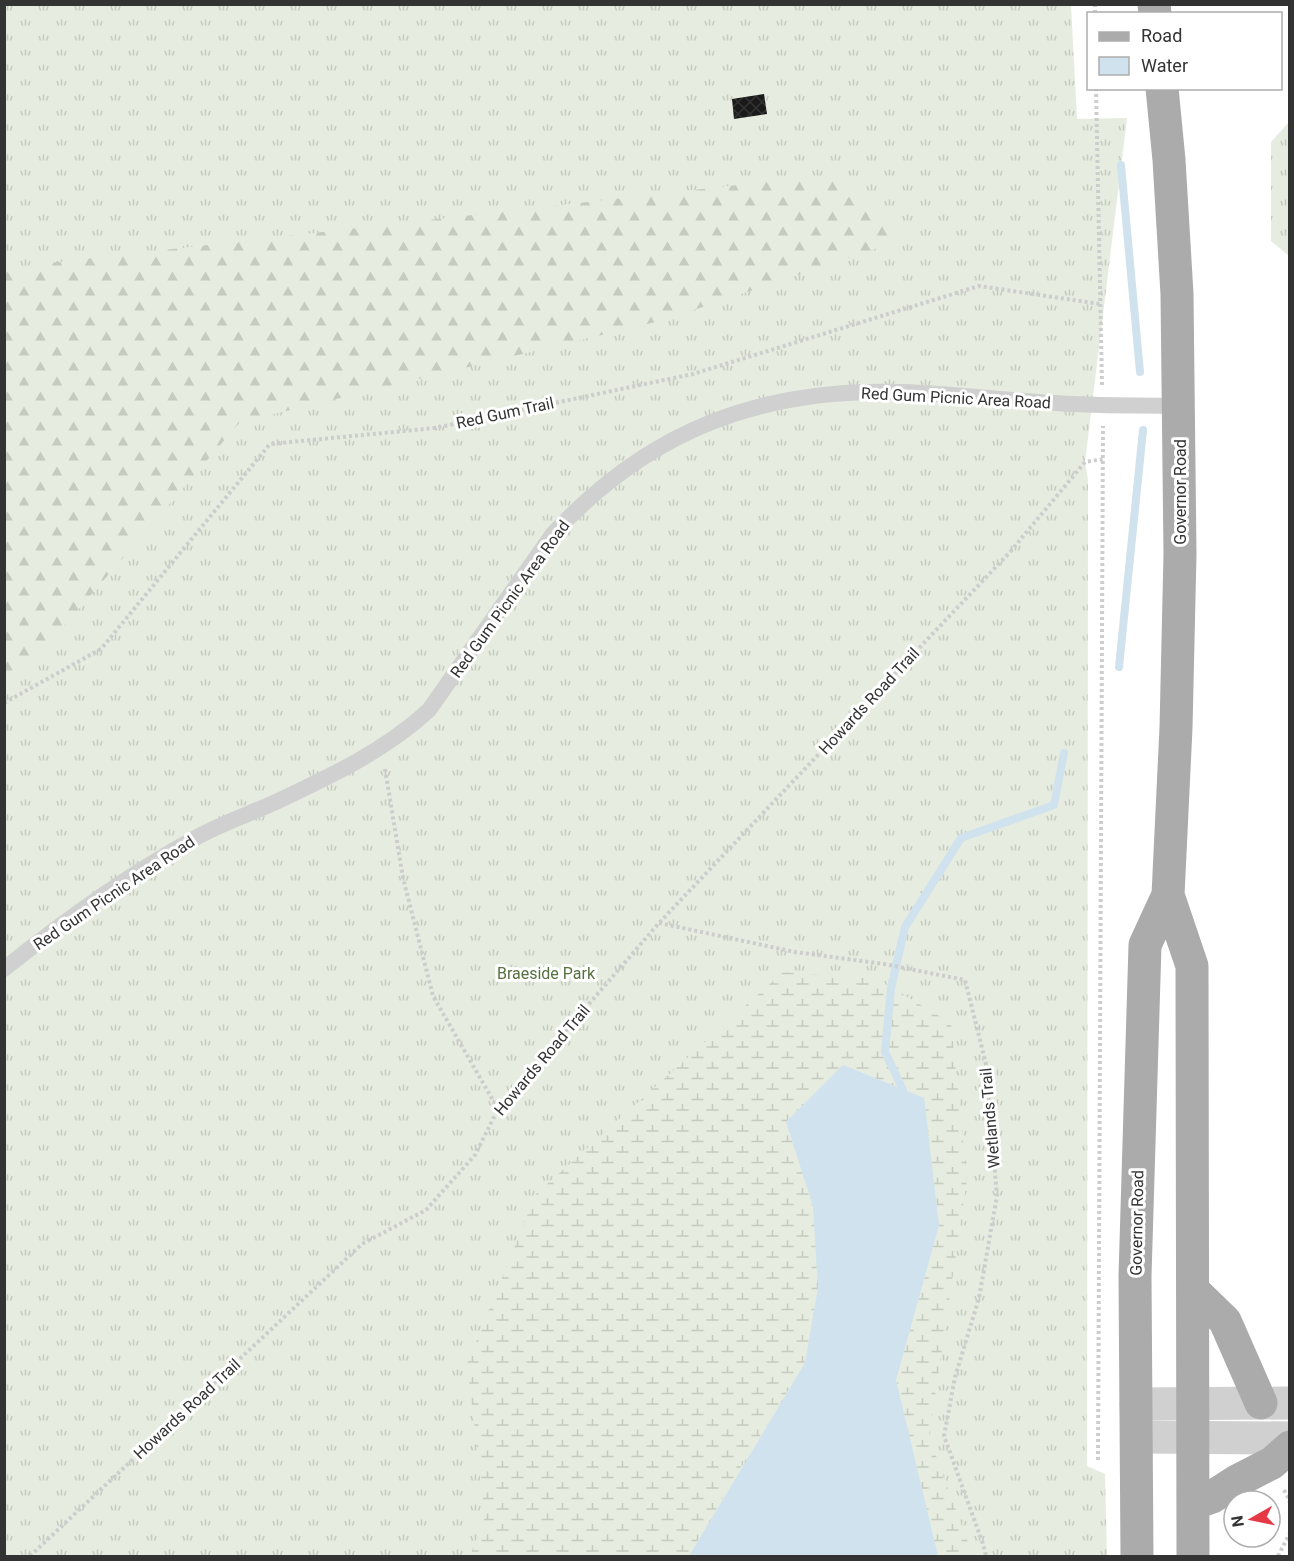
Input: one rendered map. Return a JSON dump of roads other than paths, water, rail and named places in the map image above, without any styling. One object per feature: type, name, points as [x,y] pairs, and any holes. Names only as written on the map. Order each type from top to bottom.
[{"type":"main road","name":"Governor Road","points":[[1162,90],[1169,160],[1179,406],[1180,554],[1168,895],[1192,966],[1193,1557]]},
{"type":"main road","name":"Governor Road","points":[[1137,1557],[1135,1276],[1145,945],[1168,895]]},
{"type":"main road","points":[[1193,1290],[1225,1321],[1275,1403]]},
{"type":"main road","points":[[1193,1504],[1212,1497],[1272,1463],[1290,1447]]},
{"type":"street","points":[[1136,1404],[1275,1403]]},
{"type":"street","points":[[1137,1437],[1290,1438]]},
{"type":"lane","name":"Red Gum Picnic Area Road","points":[[4,969],[90,905],[200,835],[278,801],[381,747],[407,730],[429,710],[552,535],[573,512],[614,478],[682,434],[743,410],[827,394],[900,392],[1075,404],[1179,406]]},
{"type":"water","points":[[843,1065],[924,1098],[939,1225],[896,1380],[938,1556],[689,1556],[805,1363],[818,1288],[813,1206],[786,1122]]},
{"type":"waterway","points":[[1121,165],[1140,372]]},
{"type":"waterway","points":[[1119,667],[1143,430]]},
{"type":"waterway","points":[[902,1099],[903,1090],[885,1052],[891,988],[905,927],[961,838],[1054,805],[1064,753]]},
{"type":"park label","name":"Braeside Park","points":[[546,973]]}]
